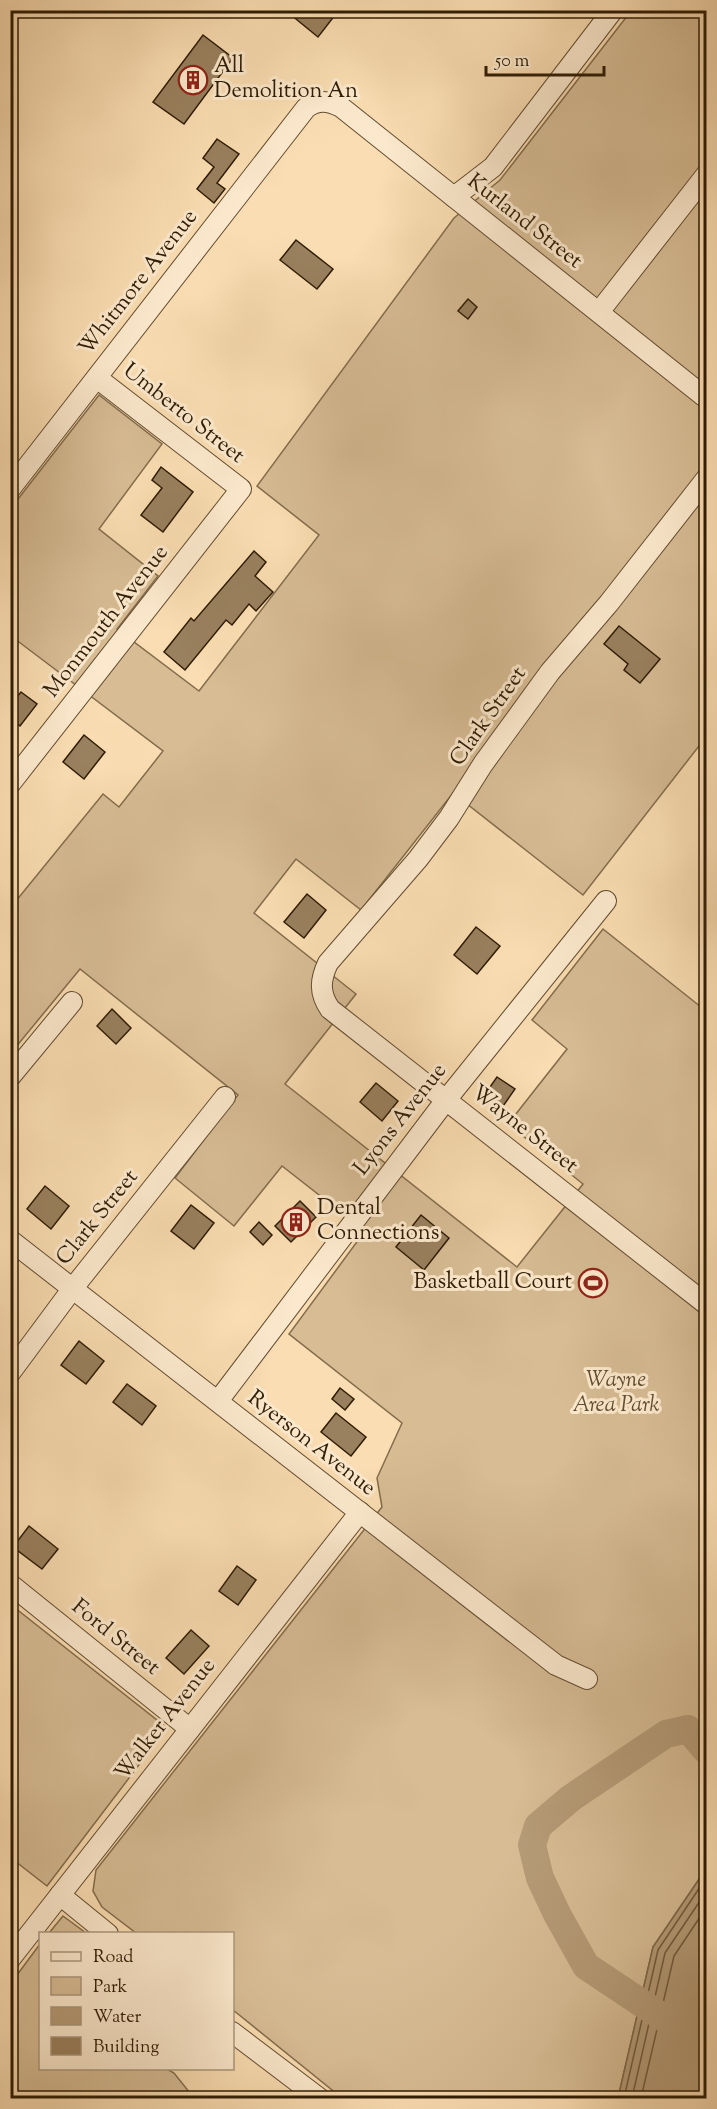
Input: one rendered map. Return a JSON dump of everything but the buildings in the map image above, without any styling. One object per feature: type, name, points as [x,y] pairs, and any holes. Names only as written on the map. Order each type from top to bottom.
[{"type":"street","points":[[454,197],[483,177],[499,161],[613,10]]},
{"type":"street","name":"Kurland Street","points":[[306,108],[313,103],[323,101],[341,107],[706,398]]},
{"type":"street","name":"Whitmore Avenue","points":[[10,489],[306,108]]},
{"type":"street","points":[[599,312],[706,175]]},
{"type":"street","name":"Umberto Street","points":[[97,378],[241,489]]},
{"type":"street","name":"Clark Street","points":[[321,988],[322,975],[328,963],[418,859],[544,680],[609,603],[706,479]]},
{"type":"street","name":"Monmouth Avenue","points":[[14,771],[241,489]]},
{"type":"street","name":"Lyons Avenue","points":[[218,1401],[446,1100],[606,901]]},
{"type":"street","name":"Wayne Street","points":[[321,988],[323,999],[330,1009],[706,1304]]},
{"type":"street","points":[[10,1077],[72,1002]]},
{"type":"street","name":"Clark Street","points":[[10,1372],[73,1288],[225,1096]]},
{"type":"street","name":"Ryerson Avenue","points":[[10,1240],[556,1665],[586,1678]]},
{"type":"street","name":"Walker Avenue","points":[[10,1959],[360,1512]]},
{"type":"street","name":"Ford Street","points":[[10,1584],[189,1729]]},
{"type":"street","points":[[60,1895],[106,1932]]},
{"type":"street","points":[[234,2034],[319,2098]]},
{"type":"green space","name":"Wayne Area Park","points":[[631,11],[706,11],[706,737],[583,895],[453,793],[361,910],[296,859],[254,913],[356,994],[285,1084],[517,1267],[583,1184],[508,1124],[567,1049],[532,1020],[603,929],[706,1011],[706,1869],[653,1947],[618,2098],[342,2098],[234,2011],[234,1932],[135,1932],[102,1907],[93,1891],[96,1870],[382,1507],[377,1478],[402,1423],[289,1334],[365,1231],[282,1166],[234,1226],[175,1178],[238,1095],[80,969],[11,1053],[11,907],[103,794],[119,807],[163,751],[11,636],[11,508],[99,395],[162,444],[99,529],[158,576],[117,629],[199,691],[319,535],[257,486],[454,218],[500,180]]},
{"type":"green space","points":[[10,1604],[167,1728],[47,1886],[11,1858]]},
{"type":"green space","points":[[63,1916],[85,1932],[50,1932]]},
{"type":"green space","points":[[39,1945],[39,2070],[169,2070],[174,2073],[194,2098],[11,2098],[11,1983]]},
{"type":"water","points":[[706,1869],[706,2098],[618,2098],[653,1947]]},
{"type":"waterway","points":[[673,2024],[586,1966],[540,1878],[532,1845],[538,1826],[571,1798],[666,1734],[688,1729],[706,1750]]},
{"type":"place","name":"All Demolition An","points":[[193,80]]},
{"type":"place","name":"Dental Connections","points":[[296,1222]]},
{"type":"place","name":"Basketball Court","points":[[593,1283]]}]
